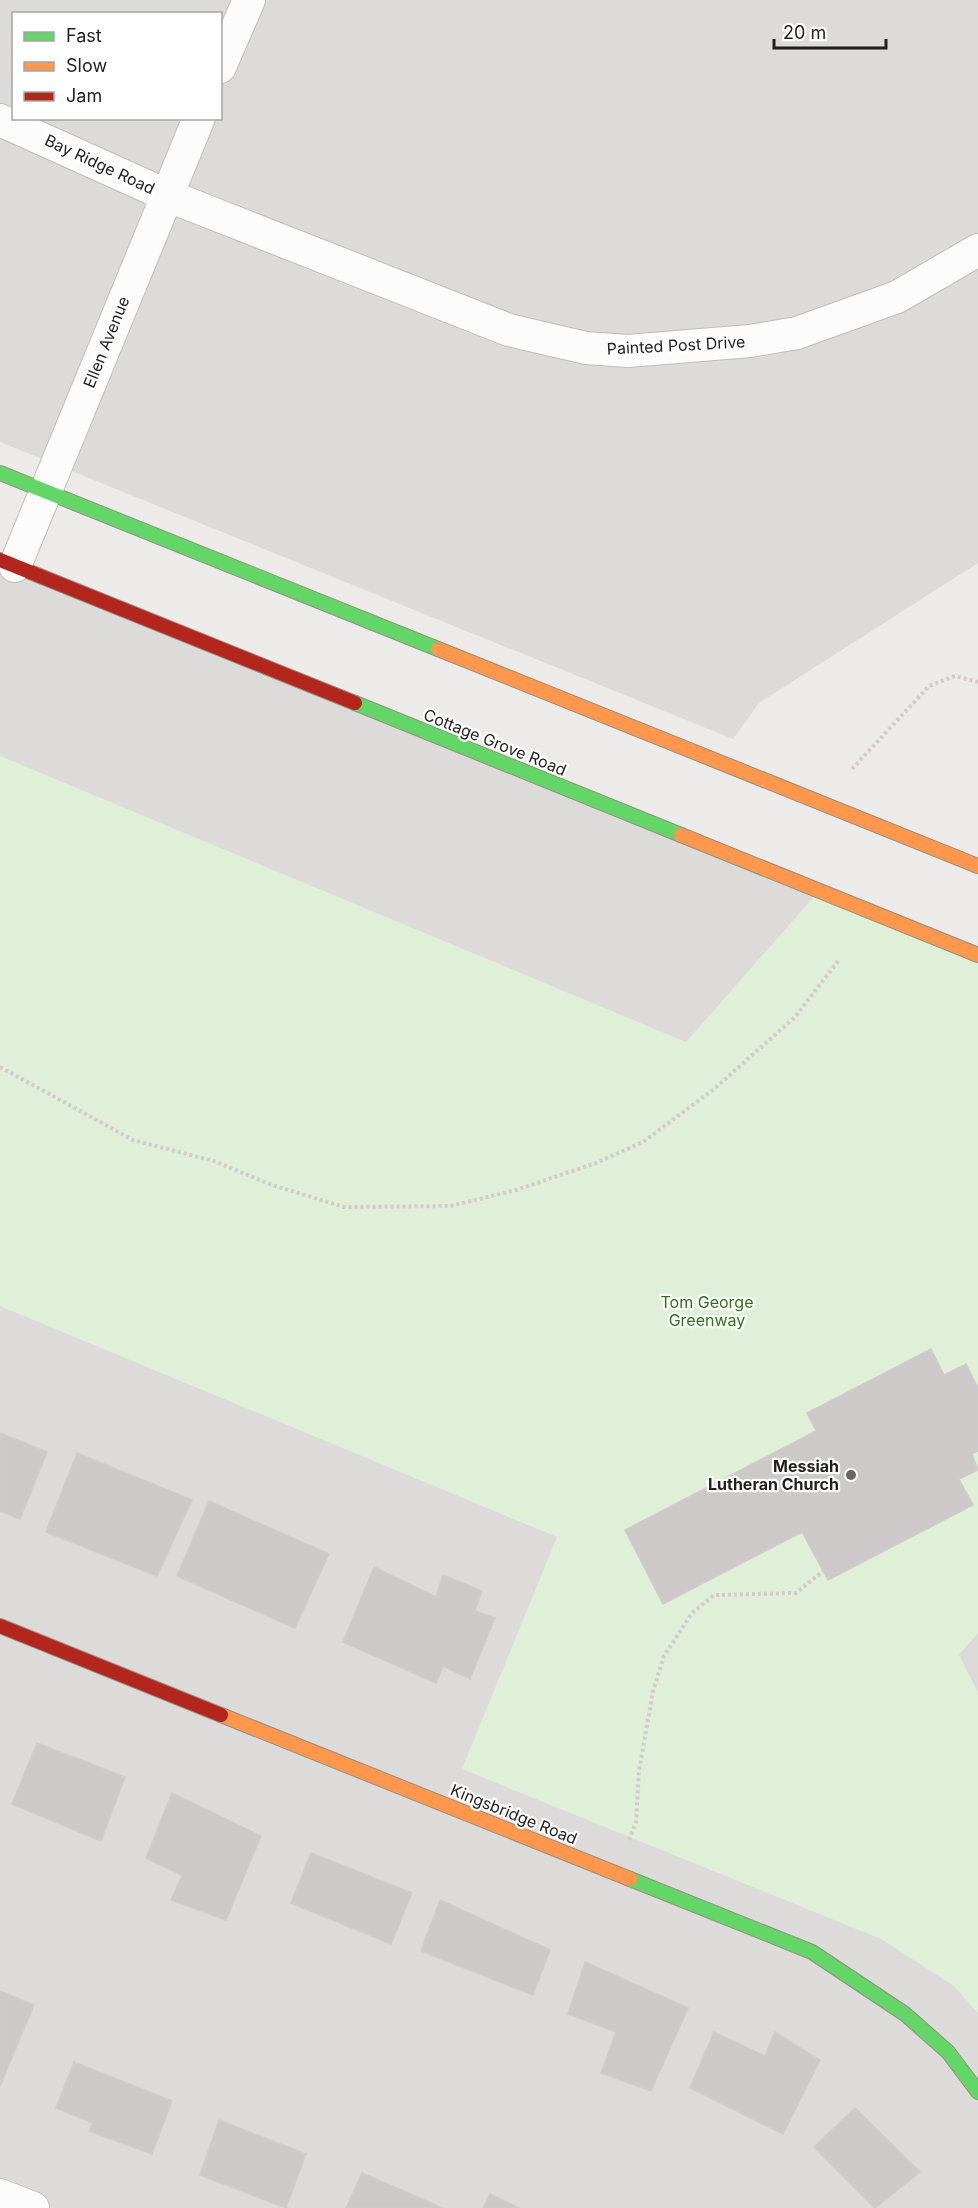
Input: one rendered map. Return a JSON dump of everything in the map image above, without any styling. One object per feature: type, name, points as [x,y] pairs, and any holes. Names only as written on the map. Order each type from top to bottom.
[{"type":"main road","points":[[0,473],[978,866]]},
{"type":"main road","name":"Cottage Grove Road","points":[[7,563],[978,955]]},
{"type":"main road","name":"Kingsbridge Road","points":[[0,1626],[812,1952],[905,2014],[948,2052],[978,2092]]},
{"type":"street","points":[[222,62],[249,0]]},
{"type":"street","name":"Bay Ridge Road","points":[[0,120],[166,195]]},
{"type":"street","name":"Ellen Avenue","points":[[7,563],[45,491],[198,120]]},
{"type":"street","name":"Painted Post Drive","points":[[166,195],[509,330],[586,348],[628,351],[750,341],[797,333],[897,297],[978,250]]},
{"type":"street","points":[[0,2195],[33,2208]]},
{"type":"path","points":[[852,769],[929,686],[955,676],[978,682]]},
{"type":"path","points":[[0,1067],[133,1140],[214,1161],[293,1191],[344,1207],[451,1206],[516,1190],[596,1163],[643,1142],[714,1089],[795,1017],[840,960]]},
{"type":"path","points":[[628,1841],[636,1822],[639,1771],[653,1691],[664,1656],[692,1613],[714,1595],[796,1593],[823,1571]]},
{"type":"shaded area","points":[[0,0],[978,0],[978,563],[759,703],[733,739],[0,442]]},
{"type":"shaded area","points":[[0,560],[978,955],[978,2208],[0,2208]]},
{"type":"shaded area","points":[[978,1633],[978,1692],[959,1655]]},
{"type":"green space","name":"Tom George Greenway","points":[[0,756],[686,1042],[819,891],[978,956],[978,2013],[954,1986],[881,1939],[462,1769],[557,1537],[0,1306]]},
{"type":"building","name":"Messiah Lutheran Church","points":[[931,1349],[944,1375],[966,1364],[978,1388],[978,1451],[972,1454],[978,1470],[959,1479],[973,1505],[828,1580],[802,1532],[663,1604],[625,1530],[816,1431],[807,1413]]},
{"type":"building","points":[[0,1433],[47,1452],[20,1519],[0,1511]]},
{"type":"building","points":[[77,1453],[192,1500],[157,1576],[46,1532]]},
{"type":"building","points":[[209,1501],[329,1554],[295,1628],[177,1576]]},
{"type":"building","points":[[374,1567],[436,1597],[443,1575],[482,1591],[475,1611],[495,1618],[470,1679],[443,1666],[436,1683],[343,1642]]},
{"type":"building","points":[[37,1743],[125,1777],[101,1841],[12,1804]]},
{"type":"building","points":[[172,1793],[261,1836],[226,1920],[171,1900],[182,1875],[146,1858]]},
{"type":"building","points":[[311,1853],[412,1893],[391,1944],[291,1903]]},
{"type":"building","points":[[440,1900],[550,1950],[533,1995],[421,1951]]},
{"type":"building","points":[[585,1962],[688,2008],[651,2091],[601,2073],[616,2032],[568,2014]]},
{"type":"building","points":[[0,1991],[34,2005],[0,2086]]},
{"type":"building","points":[[714,2032],[765,2056],[775,2032],[820,2060],[783,2134],[690,2088]]},
{"type":"building","points":[[74,2062],[172,2101],[152,2154],[89,2131],[93,2123],[56,2108]]},
{"type":"building","points":[[855,2108],[920,2172],[875,2208],[814,2147]]},
{"type":"building","points":[[219,2120],[306,2154],[286,2208],[200,2175]]},
{"type":"building","points":[[362,2173],[443,2208],[346,2208]]},
{"type":"building","points":[[490,2194],[519,2208],[483,2208]]},
{"type":"traffic: fast","points":[[0,473],[438,649]]},
{"type":"traffic: fast","points":[[355,703],[681,835]]},
{"type":"traffic: fast","points":[[630,1879],[812,1952],[905,2014],[948,2052],[978,2092]]},
{"type":"traffic: slow","points":[[438,649],[978,866]]},
{"type":"traffic: slow","points":[[681,835],[978,955]]},
{"type":"traffic: slow","points":[[221,1715],[630,1879]]},
{"type":"traffic: jam","points":[[0,560],[355,703]]},
{"type":"traffic: jam","points":[[0,1626],[221,1715]]},
{"type":"place","name":"Messiah Lutheran Church","points":[[851,1475]]}]
